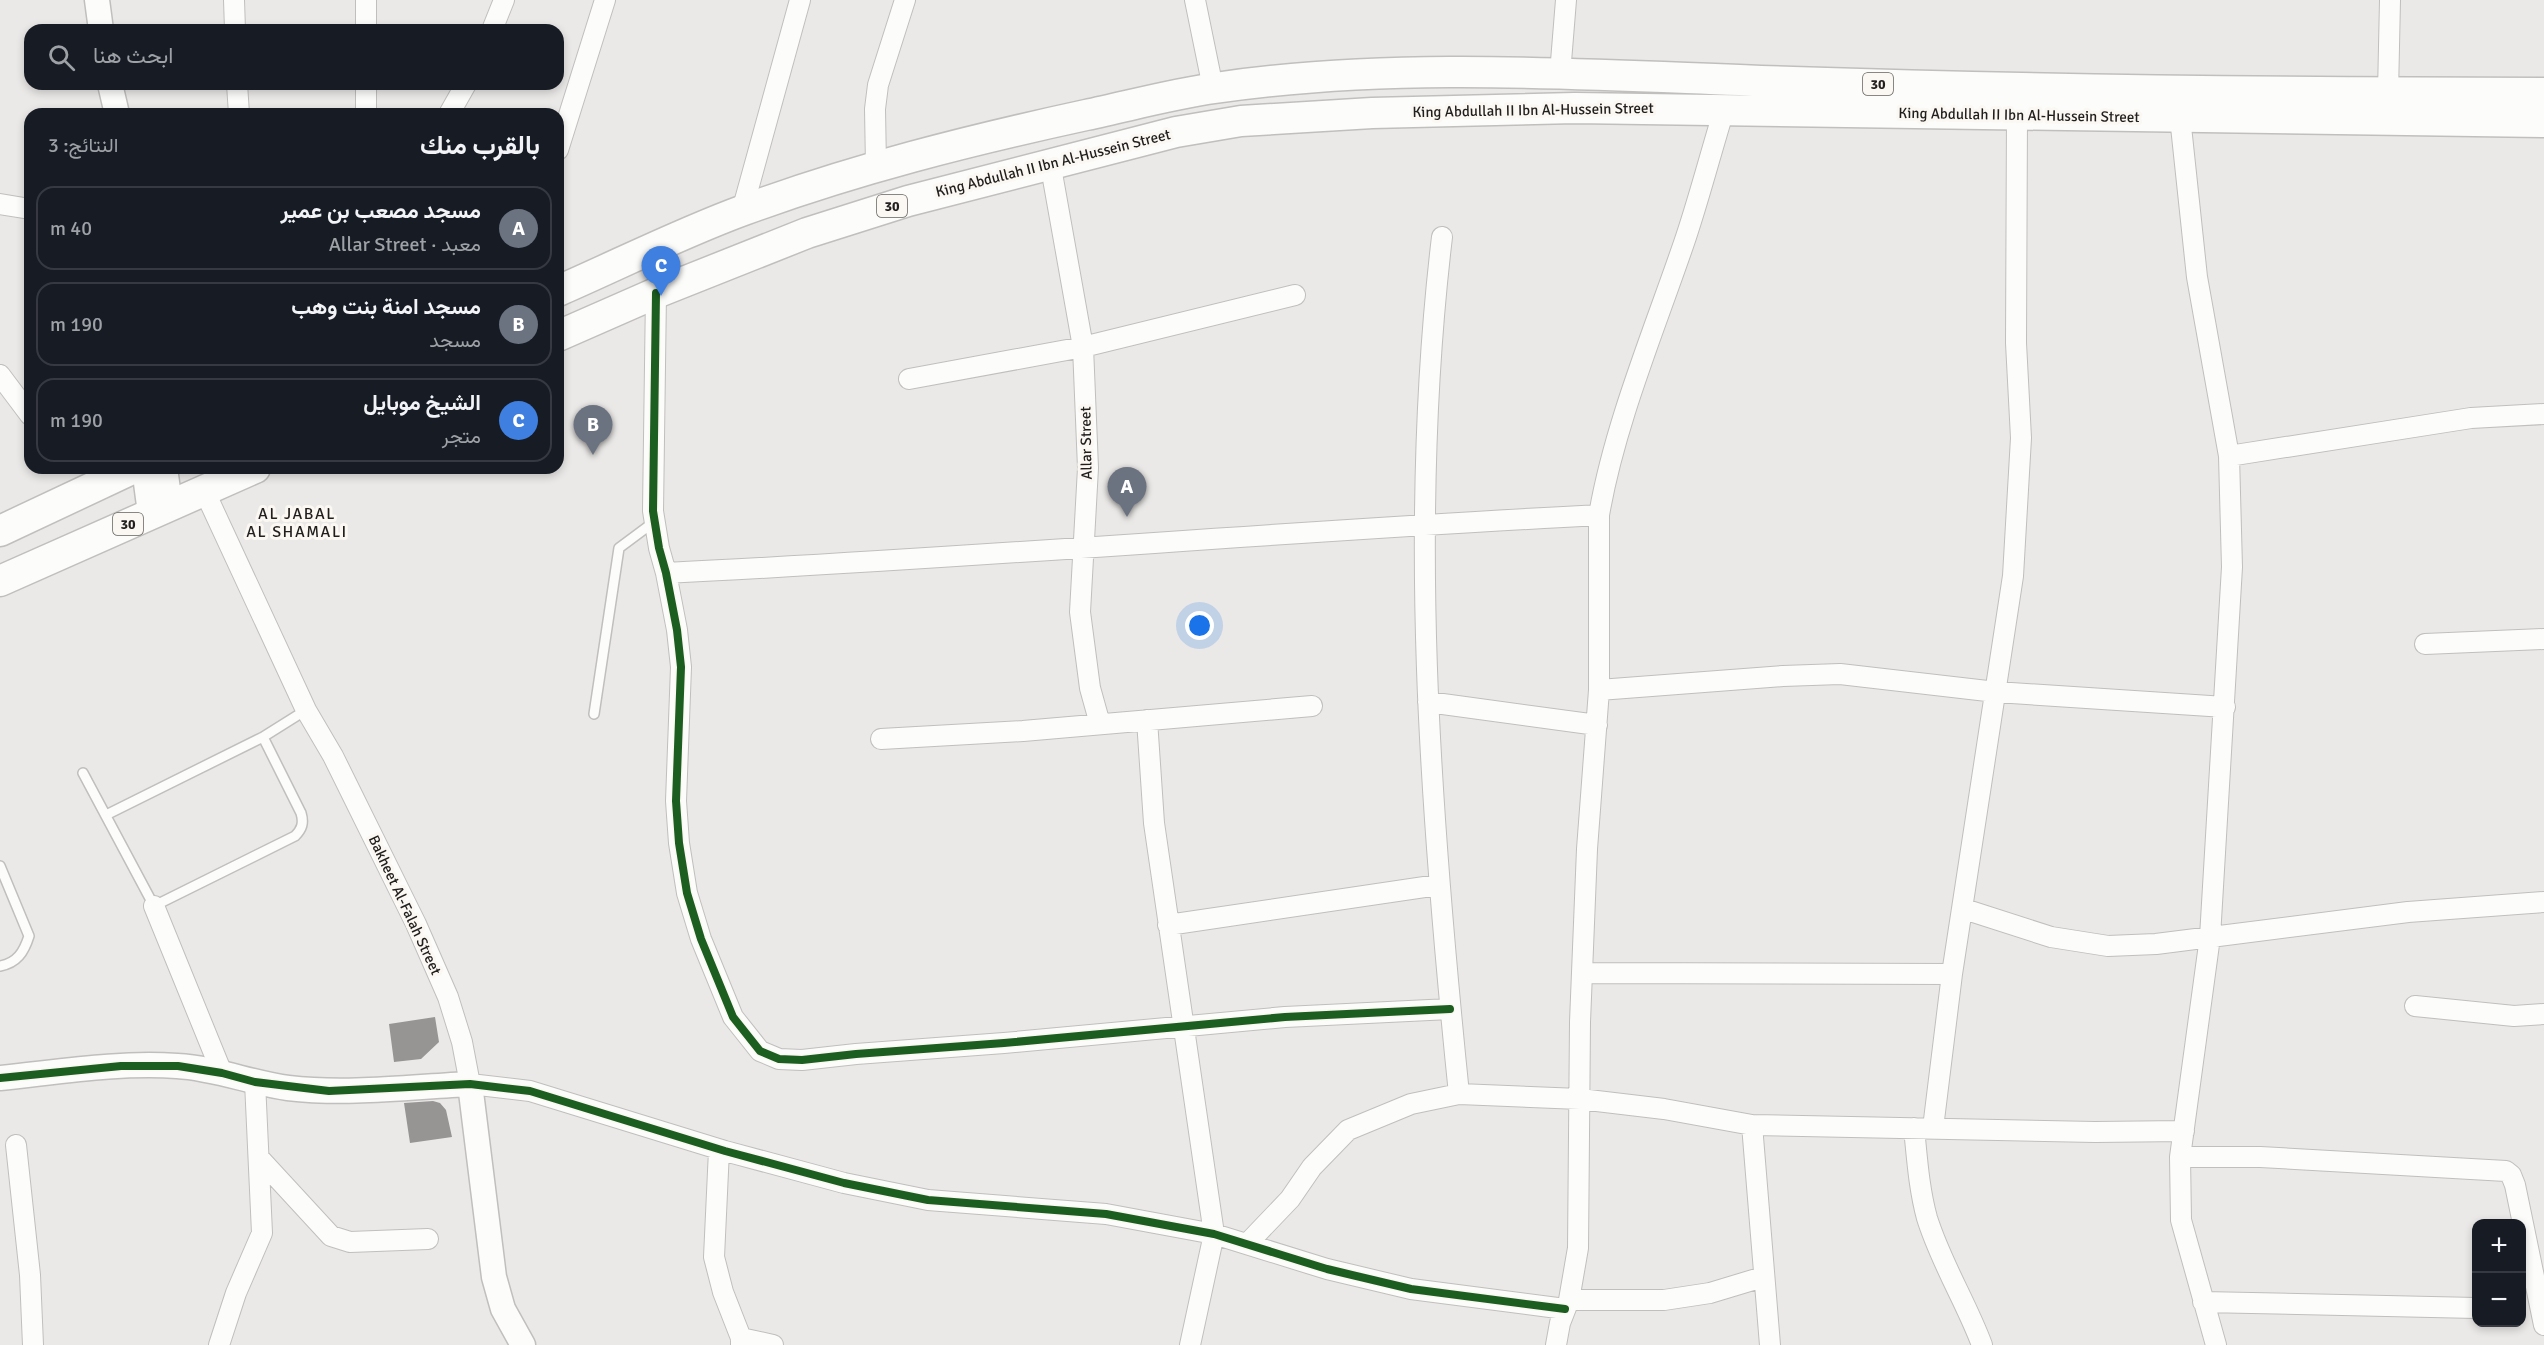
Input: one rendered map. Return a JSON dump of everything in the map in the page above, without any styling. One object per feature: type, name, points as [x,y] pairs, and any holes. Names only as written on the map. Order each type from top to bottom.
[{"type":"main road","name":"King Abdullah II Ibn Al-Hussein Street","points":[[564,288],[742,211],[876,166],[1046,124],[1213,88],[1334,76],[1422,73],[1560,74],[1789,82],[1873,99],[2017,115],[2544,122]]},
{"type":"main road","points":[[1787,111],[1789,82]]},
{"type":"main road","name":"King Abdullah II Ibn Al-Hussein Street","points":[[564,333],[656,293],[807,233],[908,201],[1050,162],[1176,132],[1241,121],[1448,110],[1575,108],[1787,111],[1873,99],[2544,93]]},
{"type":"main road","points":[[0,531],[121,474]]},
{"type":"main road","name":"30","points":[[0,581],[241,474]]},
{"type":"street","points":[[97,0],[100,24]]},
{"type":"street","points":[[234,0],[235,24]]},
{"type":"street","points":[[366,0],[366,24]]},
{"type":"street","points":[[494,24],[504,0]]},
{"type":"street","points":[[564,131],[605,0]]},
{"type":"street","points":[[742,211],[800,0]]},
{"type":"street","points":[[876,166],[875,109],[878,85],[905,0]]},
{"type":"street","points":[[1195,0],[1213,88]]},
{"type":"street","points":[[1560,74],[1566,0]]},
{"type":"street","points":[[2388,93],[2390,0]]},
{"type":"street","points":[[108,108],[109,90]]},
{"type":"street","points":[[111,90],[115,108]]},
{"type":"street","points":[[237,90],[239,108]]},
{"type":"street","points":[[366,90],[366,108]]},
{"type":"street","points":[[452,108],[463,90]]},
{"type":"street","points":[[1556,1345],[1578,1248],[1580,1022],[1587,849],[1599,690],[1599,515],[1604,487],[1642,362],[1687,234],[1724,110]]},
{"type":"street","points":[[1982,1345],[1938,1248],[1921,1192],[1923,1128],[1964,909],[2013,576],[2021,438],[2016,343],[2017,115]]},
{"type":"street","points":[[2180,117],[2197,277],[2229,456],[2232,567],[2210,937],[2180,1157],[2181,1220],[2216,1345]]},
{"type":"street","name":"Allar Street","points":[[1050,162],[1083,346],[1088,468],[1080,612],[1090,688],[1100,724]]},
{"type":"street","points":[[0,204],[24,208]]},
{"type":"street","points":[[1442,237],[1431,328],[1427,418],[1428,702],[1438,885],[1459,1095]]},
{"type":"street","points":[[656,293],[654,522],[677,630],[681,667],[676,801],[679,843],[687,893],[701,939],[733,1017],[760,1051],[779,1059],[802,1060],[1285,1017],[1450,1010]]},
{"type":"street","points":[[909,379],[1083,346],[1295,295]]},
{"type":"street","points":[[0,375],[24,407]]},
{"type":"street","points":[[2229,456],[2470,418],[2544,414]]},
{"type":"street","points":[[146,474],[160,509]]},
{"type":"street","points":[[160,509],[164,474]]},
{"type":"street","name":"Bakheet Al-Falah Street","points":[[204,490],[306,710],[333,756],[416,924],[448,997],[462,1042],[470,1084],[494,1277],[503,1309],[523,1345]]},
{"type":"street","points":[[666,573],[864,564],[1426,524],[1599,515]]},
{"type":"street","points":[[2425,644],[2544,639]]},
{"type":"street","points":[[1599,690],[1830,674],[1870,676],[1996,692],[2225,707]]},
{"type":"street","points":[[1428,702],[1597,725]]},
{"type":"street","points":[[881,739],[1312,706]]},
{"type":"street","points":[[1148,720],[1154,824],[1214,1234],[1190,1345]]},
{"type":"street","points":[[1168,925],[1438,885]]},
{"type":"street","points":[[1964,909],[2051,937],[2108,946],[2156,944],[2408,912],[2544,902]]},
{"type":"street","points":[[154,906],[222,1073]]},
{"type":"street","points":[[1583,973],[1952,974]]},
{"type":"street","points":[[2415,1006],[2514,1016],[2544,1014]]},
{"type":"street","points":[[0,1078],[121,1066],[178,1066],[222,1073],[255,1082],[329,1091],[470,1084],[530,1091],[719,1150],[844,1183],[928,1200],[1106,1214],[1214,1234],[1327,1269],[1410,1289],[1567,1304],[1664,1300],[1710,1293],[1763,1277]]},
{"type":"street","points":[[219,1345],[236,1293],[262,1233],[255,1082]]},
{"type":"street","points":[[1247,1244],[1290,1199],[1312,1167],[1348,1130],[1411,1104],[1459,1095],[1580,1100],[1664,1108],[1752,1125],[2095,1132],[2184,1131]]},
{"type":"street","points":[[1752,1125],[1770,1345]]},
{"type":"street","points":[[16,1145],[28,1254],[33,1345]]},
{"type":"street","points":[[719,1150],[714,1257],[723,1292],[741,1342],[773,1345]]},
{"type":"street","points":[[2180,1157],[2260,1157],[2506,1172],[2511,1175],[2515,1185],[2535,1314]]},
{"type":"street","points":[[260,1159],[331,1236],[350,1242],[428,1239]]},
{"type":"street","points":[[2203,1302],[2472,1308]]},
{"type":"lane","points":[[594,714],[619,548],[654,522]]},
{"type":"lane","points":[[106,816],[263,737],[306,710]]},
{"type":"lane","points":[[83,773],[154,906],[295,836],[299,831],[303,819],[301,813],[263,737]]},
{"type":"lane","points":[[0,866],[30,936],[24,954],[7,965],[0,966]]},
{"type":"building","points":[[435,1017],[439,1042],[421,1059],[394,1062],[389,1024]]},
{"type":"building","points":[[433,1101],[440,1103],[446,1110],[452,1137],[410,1143],[404,1103]]},
{"type":"cycle path","points":[[656,293],[653,511],[677,630],[681,667],[676,801],[679,843],[687,893],[701,939],[733,1017],[760,1051],[779,1059],[802,1060],[1285,1017],[1450,1009]]},
{"type":"cycle path","points":[[0,1078],[121,1066],[178,1066],[222,1073],[255,1082],[329,1091],[470,1084],[530,1091],[725,1151],[844,1183],[928,1200],[1106,1214],[1214,1234],[1327,1269],[1411,1289],[1565,1309]]},
{"type":"place","name":"الشيخ موبايل","points":[[661,296]]},
{"type":"place","name":"مسجد امنة بنت وهب","points":[[593,455]]},
{"type":"place","name":"مسجد مصعب بن عمير","points":[[1127,517]]},
{"type":"district","name":"AL JABAL AL SHAMALI","points":[[297,523]]}]
